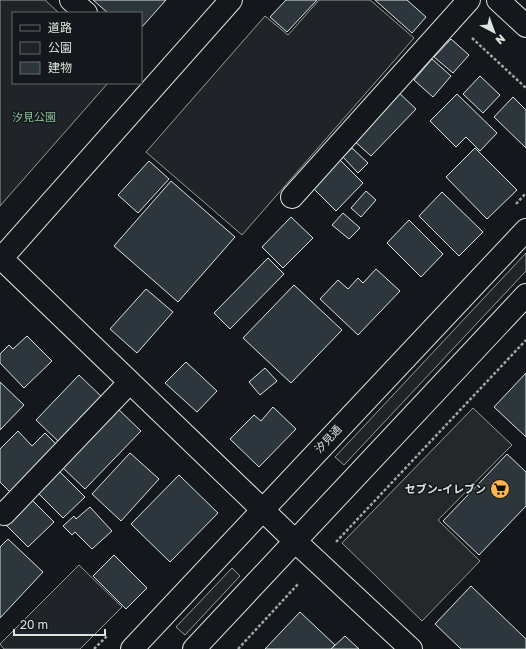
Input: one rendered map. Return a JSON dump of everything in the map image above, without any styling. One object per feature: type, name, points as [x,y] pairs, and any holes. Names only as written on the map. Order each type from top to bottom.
[{"type":"street","points":[[71,0],[85,12]]},
{"type":"street","points":[[232,0],[0,259],[295,541],[411,649]]},
{"type":"street","points":[[292,197],[469,0]]},
{"type":"street","points":[[498,0],[526,26]]},
{"type":"street","name":"汐見通","points":[[132,649],[526,230]]},
{"type":"street","points":[[194,649],[526,295]]},
{"type":"street","points":[[4,514],[130,382]]},
{"type":"path","points":[[452,20],[526,88]]},
{"type":"path","points":[[238,649],[526,340]]},
{"type":"green space","name":"汐見公園","points":[[0,0],[45,0],[58,12],[12,12],[12,84],[107,84],[0,206]]},
{"type":"green space","points":[[319,0],[370,0],[414,38],[242,235],[146,152],[265,16],[288,35]]},
{"type":"green space","points":[[526,253],[526,271],[344,465],[335,457]]},
{"type":"green space","points":[[79,565],[122,607],[80,649],[4,649],[0,644]]},
{"type":"green space","points":[[232,568],[240,576],[185,635],[176,627]]},
{"type":"shaded area","points":[[473,408],[512,445],[438,520],[480,561],[422,621],[342,543]]},
{"type":"building","points":[[93,0],[166,0],[142,27],[142,12],[107,12]]},
{"type":"building","points":[[286,0],[317,0],[287,32],[270,17]]},
{"type":"building","points":[[375,0],[407,0],[426,17],[412,33]]},
{"type":"building","points":[[451,39],[469,55],[453,73],[434,57]]},
{"type":"building","points":[[432,59],[451,76],[433,97],[414,80]]},
{"type":"building","points":[[480,76],[500,95],[483,113],[463,94]]},
{"type":"building","points":[[397,91],[416,109],[371,156],[352,139]]},
{"type":"building","points":[[457,94],[497,133],[480,151],[466,137],[456,147],[430,121]]},
{"type":"building","points":[[513,97],[526,110],[526,148],[494,117]]},
{"type":"building","points":[[352,148],[368,163],[358,173],[343,157]]},
{"type":"building","points":[[475,148],[517,190],[487,219],[446,177]]},
{"type":"building","points":[[337,157],[363,183],[336,211],[310,185]]},
{"type":"building","points":[[149,161],[169,179],[138,213],[118,195]]},
{"type":"building","points":[[171,181],[235,237],[178,302],[114,246]]},
{"type":"building","points":[[366,191],[376,200],[361,217],[351,208]]},
{"type":"building","points":[[442,192],[483,232],[459,256],[419,216]]},
{"type":"building","points":[[343,213],[360,228],[349,239],[332,225]]},
{"type":"building","points":[[291,217],[313,238],[283,268],[262,247]]},
{"type":"building","points":[[409,220],[443,254],[421,277],[387,243]]},
{"type":"building","points":[[268,258],[284,274],[230,329],[214,313]]},
{"type":"building","points":[[376,269],[400,291],[358,335],[320,299],[338,280],[348,289],[358,278],[363,283]]},
{"type":"building","points":[[294,285],[342,330],[291,383],[243,338]]},
{"type":"building","points":[[146,289],[173,312],[137,353],[110,329]]},
{"type":"building","points":[[27,336],[52,361],[24,388],[0,363],[0,354],[9,345],[13,349]]},
{"type":"building","points":[[186,362],[217,391],[197,412],[165,383]]},
{"type":"building","points":[[265,368],[277,381],[260,395],[249,382]]},
{"type":"building","points":[[526,373],[526,437],[494,407]]},
{"type":"building","points":[[79,375],[104,399],[61,444],[36,420]]},
{"type":"building","points":[[0,382],[24,405],[0,430]]},
{"type":"building","points":[[116,407],[141,431],[85,489],[60,465]]},
{"type":"building","points":[[273,407],[296,429],[259,467],[230,439],[254,415],[261,421]]},
{"type":"building","points":[[18,431],[32,446],[45,433],[58,446],[11,493],[0,482],[0,449]]},
{"type":"building","points":[[130,453],[159,479],[121,521],[92,494]]},
{"type":"building","name":"セブン-イレブン","points":[[507,454],[526,472],[526,506],[479,555],[443,521]]},
{"type":"building","points":[[56,468],[85,497],[63,518],[34,489]]},
{"type":"building","points":[[179,475],[218,513],[170,562],[131,524]]},
{"type":"building","points":[[29,497],[54,522],[28,547],[3,522]]},
{"type":"building","points":[[90,507],[112,531],[92,549],[75,532],[72,535],[63,526],[74,516],[76,519]]},
{"type":"building","points":[[8,539],[43,572],[0,618],[0,547]]},
{"type":"building","points":[[114,555],[147,588],[126,609],[93,576]]},
{"type":"building","points":[[471,586],[526,639],[526,649],[461,649],[435,624]]},
{"type":"building","points":[[300,612],[335,645],[331,649],[265,649]]},
{"type":"building","points":[[345,636],[359,649],[331,649]]},
{"type":"place","name":"セブン-イレブン","points":[[500,489]]}]
